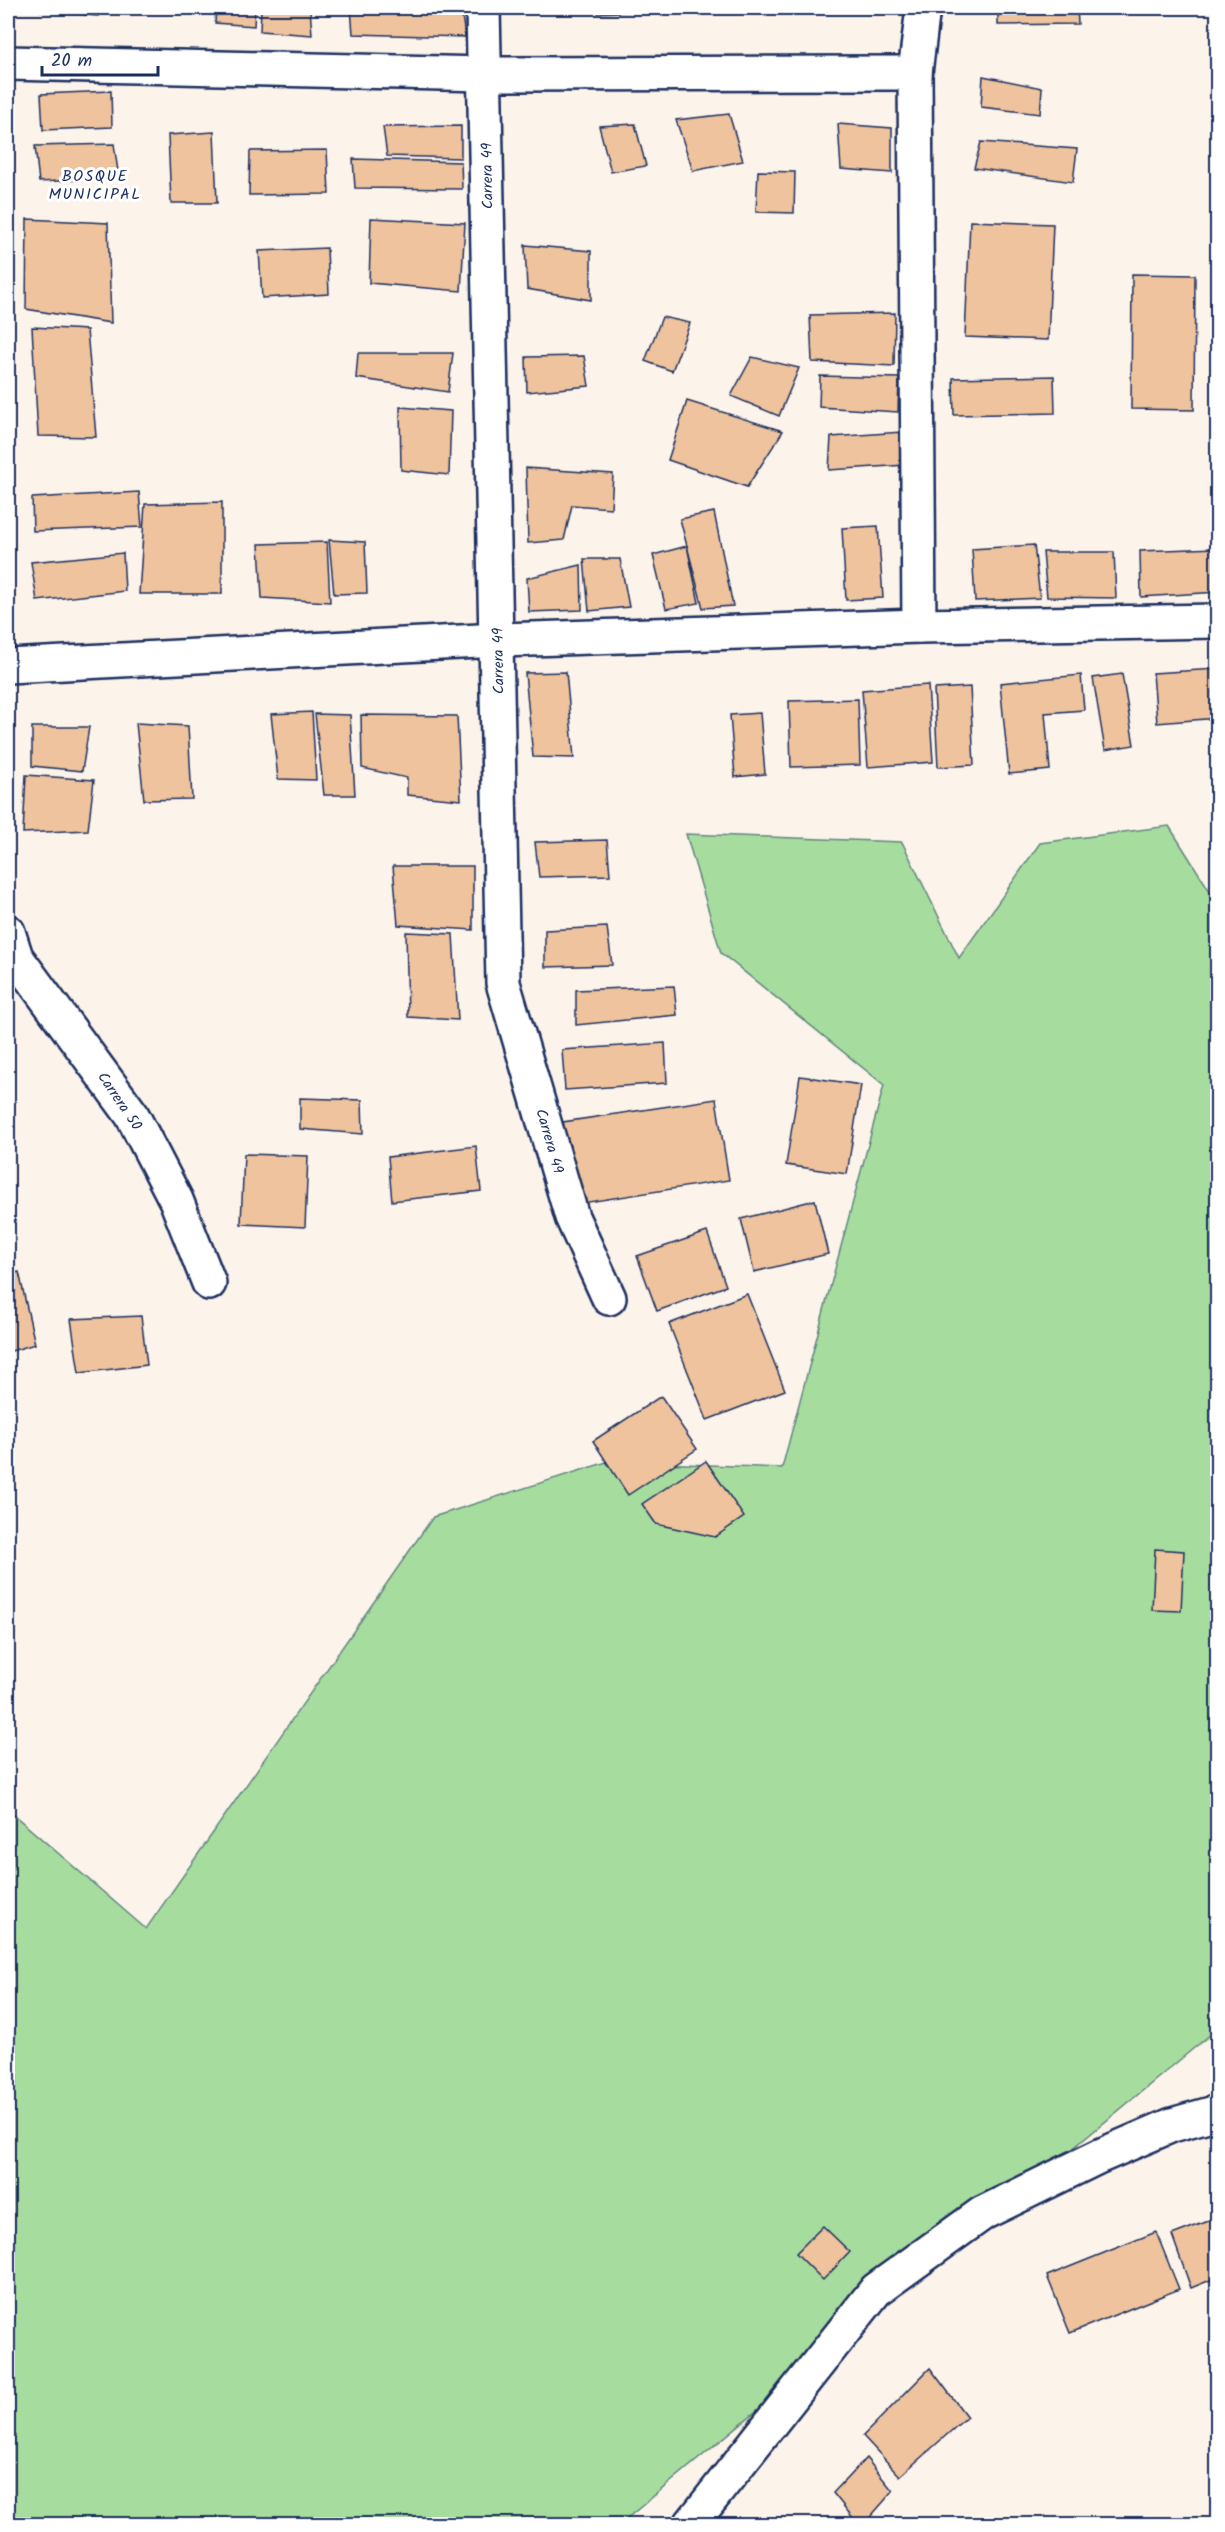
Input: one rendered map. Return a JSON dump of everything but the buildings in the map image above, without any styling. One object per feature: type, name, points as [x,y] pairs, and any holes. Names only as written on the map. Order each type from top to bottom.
[{"type":"street","name":"Carrera 49","points":[[483,8],[504,983],[572,1217],[609,1298]]},
{"type":"street","points":[[919,626],[915,73],[923,8]]},
{"type":"street","points":[[8,63],[485,74],[915,73]]},
{"type":"street","points":[[8,666],[498,640],[919,626],[1218,621]]},
{"type":"street","name":"Carrera 50","points":[[8,932],[16,957],[132,1115],[176,1200],[209,1283]]},
{"type":"street","points":[[691,2524],[876,2290],[983,2214],[1100,2156],[1172,2125],[1218,2112]]},
{"type":"green space","points":[[1169,826],[1218,904],[1217,2029],[620,2524],[8,2524],[8,1810],[146,1929],[433,1517],[610,1461],[782,1468],[884,1085],[721,953],[686,834],[902,842],[959,958],[1040,843]]},
{"type":"district","name":"BOSQUE MUNICIPAL","points":[[95,184]]}]
